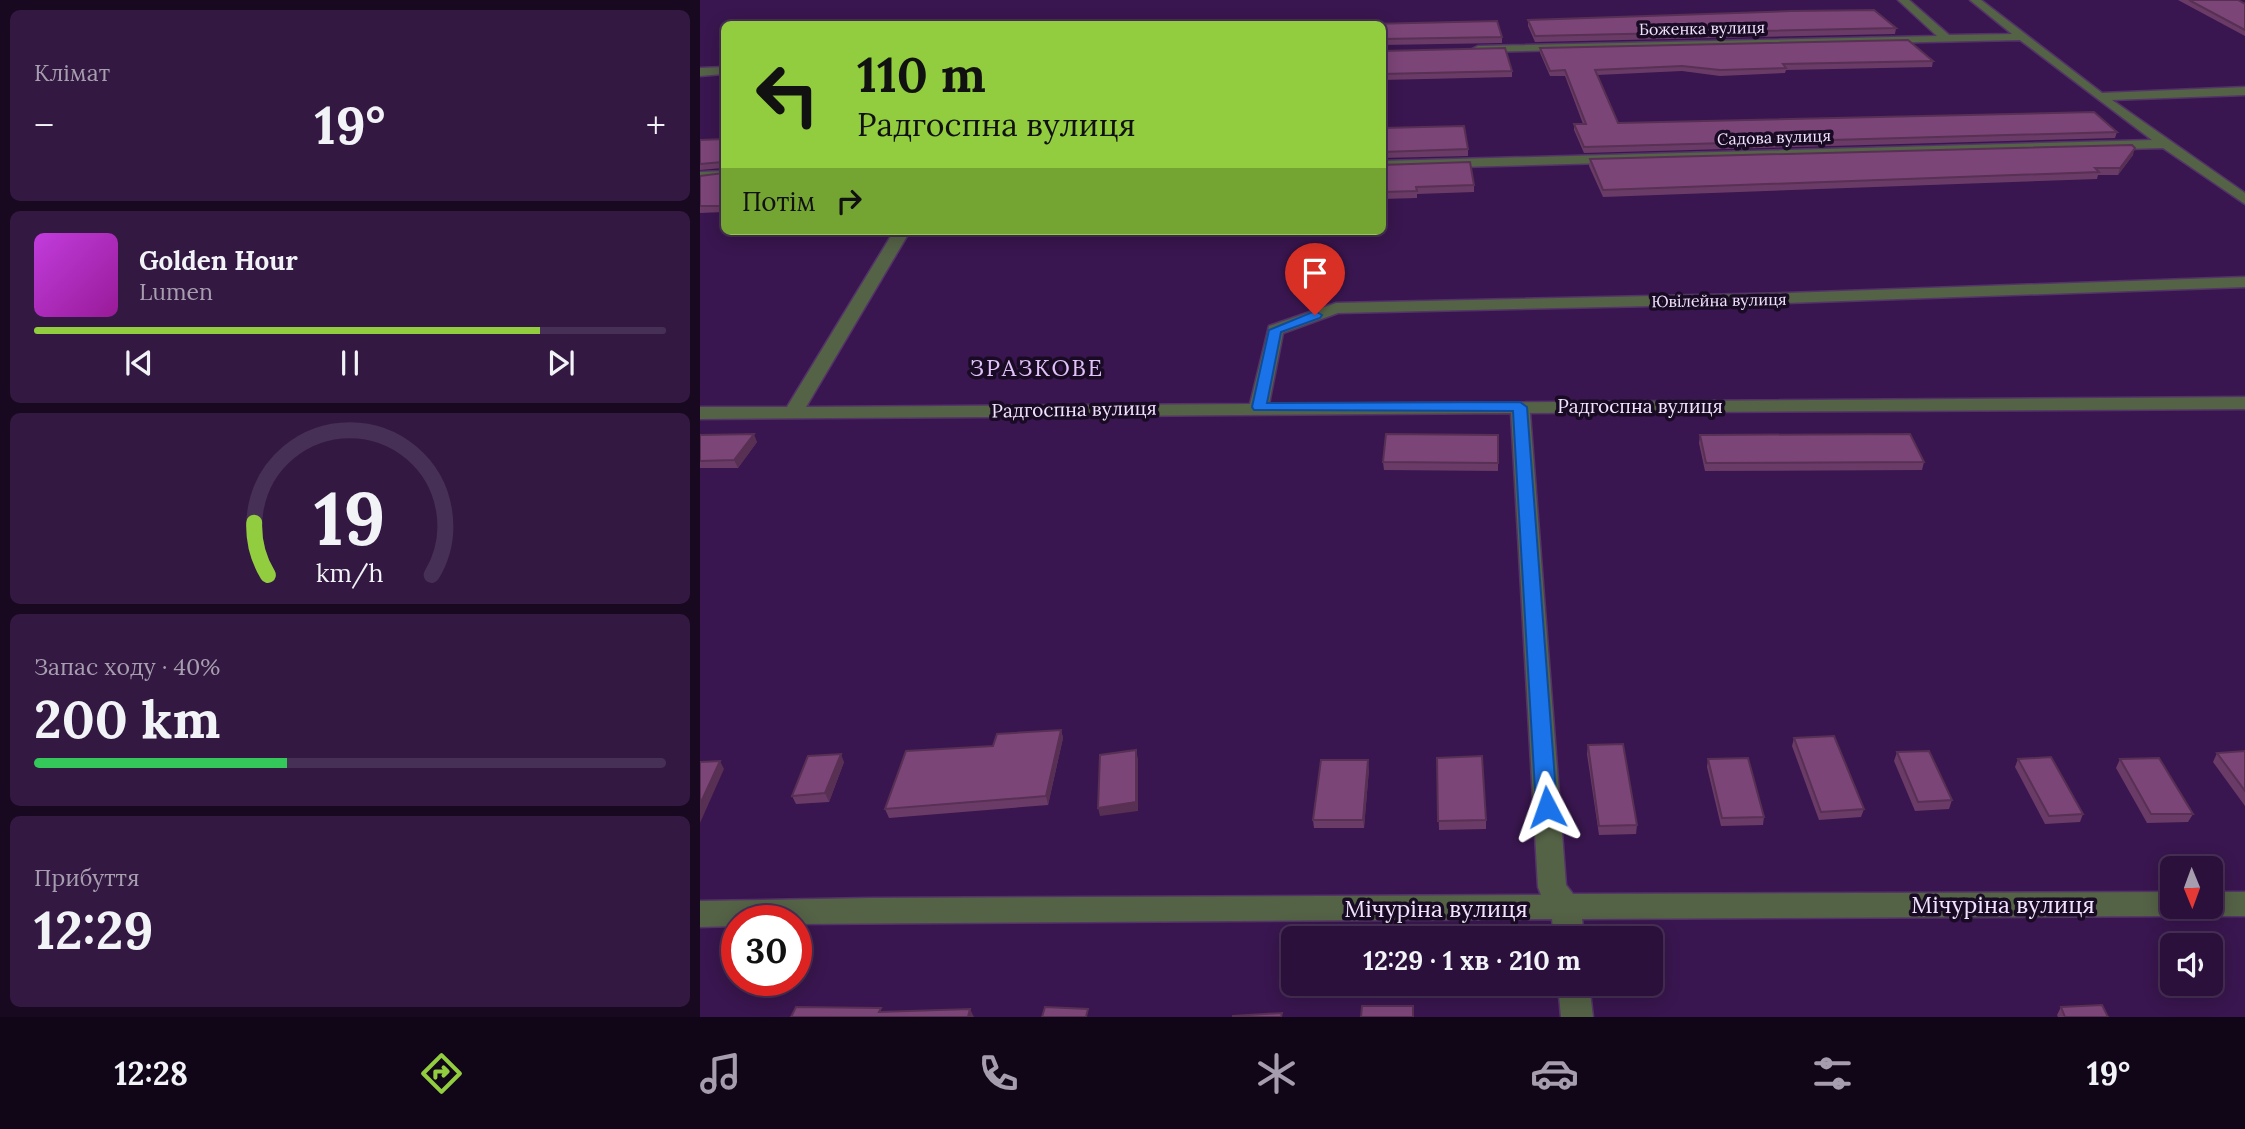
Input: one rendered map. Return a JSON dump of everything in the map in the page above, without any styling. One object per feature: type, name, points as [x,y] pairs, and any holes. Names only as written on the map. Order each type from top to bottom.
[{"type":"street","points":[[1903,0],[1946,38]]},
{"type":"street","points":[[1975,0],[2099,97],[2245,200]]},
{"type":"street","name":"Боженка вулиця","points":[[1464,49],[2022,37]]},
{"type":"street","points":[[700,72],[721,71]]},
{"type":"street","points":[[2099,97],[2245,91]]},
{"type":"street","name":"Садова вулиця","points":[[1386,164],[2167,144]]},
{"type":"street","points":[[700,176],[721,175]]},
{"type":"street","points":[[793,412],[900,235]]},
{"type":"street","name":"Ювілейна вулиця","points":[[1259,407],[1275,330],[1336,308],[1801,298],[2245,282]]},
{"type":"street","name":"Радгоспна вулиця","points":[[700,413],[1259,407],[2245,403]]},
{"type":"street","points":[[1520,407],[1552,887],[1566,909],[1568,926]]},
{"type":"street","name":"Мічуріна вулиця","points":[[700,914],[871,910],[1566,909],[2160,904]]},
{"type":"street","points":[[2223,904],[2245,904]]},
{"type":"street","points":[[1575,996],[1577,1017]]},
{"type":"building","points":[[2189,0],[2238,0],[2245,4],[2245,30]]},
{"type":"building","points":[[1874,10],[1896,28],[1535,36],[1528,20],[1791,11]]},
{"type":"building","points":[[1497,21],[1502,37],[1386,39],[1386,24]]},
{"type":"building","points":[[1908,40],[1933,61],[1783,64],[1786,68],[1720,70],[1682,66],[1595,70],[1618,123],[2094,112],[2117,132],[1584,147],[1574,124],[1586,124],[1565,70],[1550,71],[1540,48]]},
{"type":"building","points":[[1505,48],[1512,71],[1386,74],[1386,51]]},
{"type":"building","points":[[1464,126],[1468,149],[1386,152],[1386,128]]},
{"type":"building","points":[[721,139],[721,162],[700,164],[700,140]]},
{"type":"building","points":[[2132,145],[2135,148],[2120,168],[2095,168],[2099,172],[1603,190],[1590,159]]},
{"type":"building","points":[[1470,162],[1474,185],[1416,187],[1417,191],[1386,192],[1386,165]]},
{"type":"building","points":[[721,173],[721,206],[700,206],[700,176]]},
{"type":"building","points":[[754,434],[734,460],[700,461],[700,435]]},
{"type":"building","points":[[1386,434],[1498,435],[1498,463],[1383,462]]},
{"type":"building","points":[[1910,434],[1924,462],[1706,463],[1700,435]]},
{"type":"building","points":[[1061,730],[1046,796],[885,809],[906,751],[993,746],[997,734]]},
{"type":"building","points":[[1834,736],[1864,809],[1821,812],[1794,738]]},
{"type":"building","points":[[1623,744],[1637,825],[1599,826],[1588,745]]},
{"type":"building","points":[[1136,750],[1136,802],[1098,808],[1100,755]]},
{"type":"building","points":[[1929,751],[1952,800],[1918,802],[1897,752]]},
{"type":"building","points":[[2245,751],[2245,791],[2217,753]]},
{"type":"building","points":[[841,754],[825,793],[792,796],[808,756]]},
{"type":"building","points":[[1482,756],[1486,820],[1438,821],[1437,758]]},
{"type":"building","points":[[2051,757],[2083,814],[2049,816],[2018,759]]},
{"type":"building","points":[[1748,758],[1764,817],[1722,818],[1708,759]]},
{"type":"building","points":[[2159,758],[2193,814],[2151,814],[2120,759]]},
{"type":"building","points":[[1321,760],[1368,760],[1363,820],[1313,820]]},
{"type":"building","points":[[720,761],[700,804],[700,762]]},
{"type":"building","points":[[2102,1005],[2108,1017],[2065,1017],[2061,1007]]},
{"type":"building","points":[[1362,1006],[1413,1006],[1413,1017],[1361,1017]]},
{"type":"building","points":[[796,1007],[881,1008],[879,1012],[970,1009],[968,1017],[791,1017]]},
{"type":"building","points":[[1045,1007],[1088,1009],[1086,1017],[1042,1017]]},
{"type":"building","points":[[1282,1013],[1281,1017],[1233,1017],[1233,1016]]},
{"type":"district","name":"ЗРАЗКОВЕ","points":[[1037,368]]},
{"type":"route","points":[[1315,315],[1275,330],[1259,407],[1520,407],[1547,807]]}]
